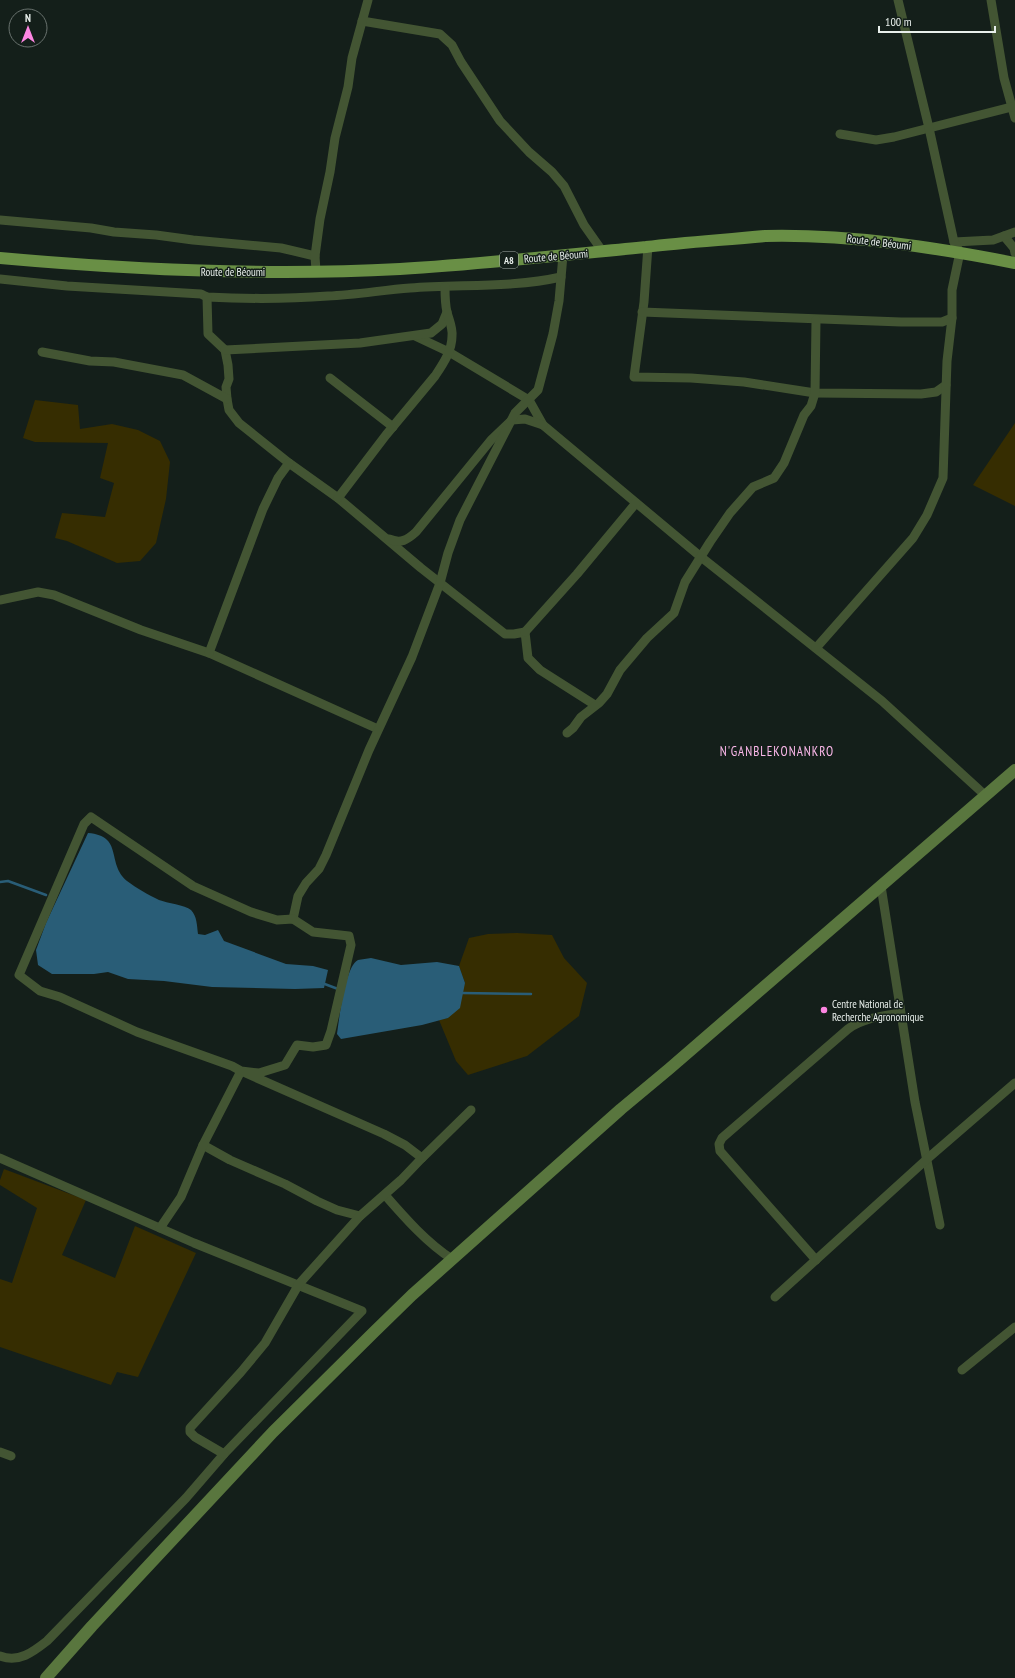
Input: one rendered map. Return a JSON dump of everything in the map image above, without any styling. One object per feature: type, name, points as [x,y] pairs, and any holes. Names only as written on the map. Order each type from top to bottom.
[{"type":"main road","name":"Route de Béoumi","points":[[0,258],[199,272],[400,269],[603,252],[648,246],[765,236],[802,235],[957,247],[1015,263]]},
{"type":"main road","points":[[46,1678],[92,1626],[273,1432],[373,1333],[452,1259],[621,1108],[669,1069],[1015,770]]},
{"type":"street","points":[[316,271],[315,256],[335,138],[348,87],[352,58],[368,0]]},
{"type":"street","points":[[816,648],[913,538],[927,515],[944,478],[947,361],[952,318],[952,290],[957,247],[898,0]]},
{"type":"street","points":[[991,0],[1004,78],[1014,106],[1015,118]]},
{"type":"street","points":[[362,21],[440,34],[452,45],[461,62],[500,121],[564,186],[584,225],[603,252]]},
{"type":"street","points":[[840,134],[876,140],[1014,106]]},
{"type":"street","points":[[0,220],[281,248],[315,256]]},
{"type":"street","points":[[957,247],[993,240],[1015,232]]},
{"type":"street","points":[[1004,236],[1014,248],[1015,253]]},
{"type":"street","points":[[648,246],[634,377],[691,378],[744,382],[815,393],[921,394],[936,392],[946,385]]},
{"type":"street","points":[[293,919],[298,896],[306,882],[319,869],[326,855],[378,729],[412,657],[440,583],[448,553],[460,520],[515,412],[530,400],[538,390],[551,341],[559,301],[563,255]]},
{"type":"street","points":[[0,280],[67,286],[201,294],[207,297],[252,299],[329,296],[411,288],[519,283],[543,281],[561,277]]},
{"type":"street","points":[[338,498],[393,426],[435,376],[449,352],[452,336],[451,324],[447,312],[445,287]]},
{"type":"street","points":[[207,297],[208,334],[225,350],[229,379],[226,387],[227,399],[229,410],[238,423],[289,463],[338,498],[440,583],[505,634],[525,632],[577,574],[636,502]]},
{"type":"street","points":[[225,350],[360,343],[414,336],[431,333],[442,324],[447,312]]},
{"type":"street","points":[[642,312],[816,320],[942,322],[952,318]]},
{"type":"street","points":[[568,733],[581,717],[607,694],[620,670],[646,638],[674,613],[685,582],[730,513],[753,487],[774,478],[784,463],[804,415],[811,406],[815,393],[816,320]]},
{"type":"street","points":[[414,336],[449,352],[530,400],[543,425]]},
{"type":"street","points":[[42,352],[90,361],[114,362],[183,375],[227,399]]},
{"type":"street","points":[[330,378],[393,426]]},
{"type":"street","points":[[385,538],[396,542],[405,541],[416,532],[491,440],[512,420],[525,419],[543,425],[701,557],[882,701],[986,796]]},
{"type":"street","points":[[209,653],[263,509],[278,478],[289,463]]},
{"type":"street","points":[[0,600],[38,592],[54,595],[141,630],[209,653],[378,729]]},
{"type":"street","points":[[525,632],[528,658],[540,670],[595,705]]},
{"type":"street","points":[[241,1071],[259,1073],[285,1065],[297,1045],[313,1047],[326,1045],[331,1031],[352,945],[349,936],[313,932],[293,919],[277,920],[251,912],[193,886],[91,817],[84,824],[19,975],[40,991],[60,997],[137,1032],[232,1066],[241,1071],[384,1134],[405,1145],[422,1158]]},
{"type":"street","points":[[881,886],[915,1102],[940,1225]]},
{"type":"street","points":[[816,1260],[720,1151],[719,1144],[722,1138],[854,1024],[878,1016],[900,1013]]},
{"type":"street","points":[[160,1228],[182,1197],[203,1145],[241,1071]]},
{"type":"street","points":[[775,1297],[927,1159],[1015,1083]]},
{"type":"street","points":[[224,1454],[195,1437],[190,1432],[190,1428],[265,1343],[299,1284],[360,1216],[385,1195],[471,1110]]},
{"type":"street","points":[[203,1145],[230,1160],[285,1184],[317,1201],[337,1210],[360,1216]]},
{"type":"street","points":[[0,1158],[160,1228],[362,1311],[224,1454],[186,1498],[48,1641],[31,1654],[21,1658],[5,1658],[0,1656]]},
{"type":"street","points":[[385,1195],[442,1253],[452,1259]]},
{"type":"street","points":[[962,1370],[1015,1327]]},
{"type":"street","points":[[0,1452],[11,1456]]},
{"type":"shaded area","points":[[35,400],[78,405],[80,429],[112,424],[138,430],[160,441],[170,462],[166,499],[156,543],[140,561],[117,563],[67,541],[55,538],[62,513],[105,517],[114,483],[100,478],[108,443],[35,442],[23,438]]},
{"type":"shaded area","points":[[1015,423],[1015,506],[973,485]]},
{"type":"shaded area","points":[[517,933],[552,935],[564,958],[587,983],[579,1016],[527,1056],[468,1075],[456,1061],[439,1020],[448,1018],[465,983],[459,966],[469,938],[488,934]]},
{"type":"shaded area","points":[[4,1169],[86,1200],[62,1255],[115,1278],[135,1226],[196,1253],[138,1377],[117,1372],[111,1385],[0,1347],[0,1279],[12,1283],[37,1208],[0,1185],[0,1180]]},
{"type":"water","points":[[88,833],[99,835],[106,839],[111,845],[117,866],[127,881],[138,889],[159,900],[191,910],[196,918],[198,934],[205,935],[218,930],[224,941],[286,964],[313,966],[328,970],[324,988],[295,989],[212,987],[164,981],[128,979],[108,972],[94,974],[52,974],[38,965],[36,950],[46,923]]},
{"type":"water","points":[[371,958],[401,965],[437,962],[459,966],[465,983],[460,1008],[448,1018],[422,1025],[341,1039],[337,1034],[346,982],[353,964],[358,960]]},
{"type":"waterway","points":[[0,882],[8,881],[46,895]]},
{"type":"waterway","points":[[322,983],[338,989]]},
{"type":"waterway","points":[[462,993],[531,994]]},
{"type":"place","name":"Centre National de Recherche Agronomique","points":[[824,1010]]},
{"type":"district","name":"N'GANBLEKONANKRO","points":[[777,751]]}]
